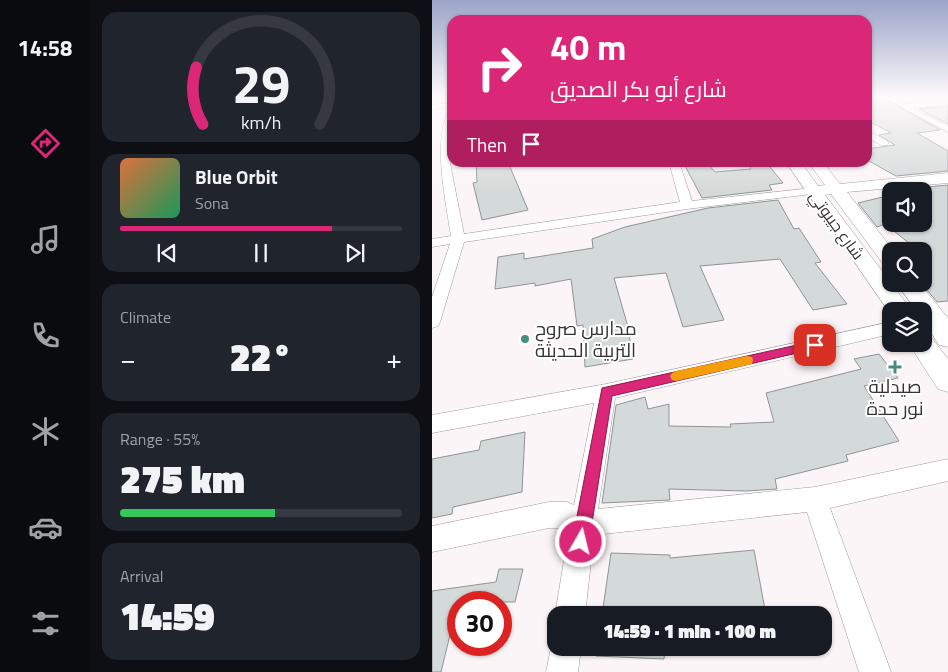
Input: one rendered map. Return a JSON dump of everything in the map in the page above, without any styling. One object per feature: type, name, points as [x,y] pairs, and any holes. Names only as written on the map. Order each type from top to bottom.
[{"type":"street","points":[[432,322],[458,240],[442,148],[445,128]]},
{"type":"street","points":[[872,136],[884,143]]},
{"type":"street","points":[[676,167],[687,205]]},
{"type":"street","name":"شارع جيبوتي","points":[[796,167],[893,302]]},
{"type":"street","name":"شارع جيبوتي","points":[[819,167],[882,249]]},
{"type":"street","points":[[432,243],[687,205],[834,188],[948,178]]},
{"type":"street","points":[[915,292],[935,317],[948,338]]},
{"type":"street","points":[[432,424],[606,392],[882,330]]},
{"type":"street","points":[[928,352],[948,381]]},
{"type":"street","points":[[571,606],[583,523],[606,392]]},
{"type":"street","points":[[432,539],[549,515],[567,515],[583,523],[815,499],[948,470]]},
{"type":"street","points":[[815,499],[875,672]]},
{"type":"street","points":[[562,672],[565,656]]},
{"type":"building","points":[[882,128],[937,128],[940,130],[917,133],[948,151],[948,171],[896,176],[872,163],[872,148],[895,145],[879,135],[891,133]]},
{"type":"building","points":[[476,167],[510,167],[528,210],[482,220],[473,183],[477,182]]},
{"type":"building","points":[[686,167],[710,167],[715,172],[751,169],[750,167],[770,167],[783,183],[769,185],[772,190],[702,198]]},
{"type":"building","points":[[948,185],[948,301],[937,302],[929,292],[932,292],[932,242],[908,242],[895,232],[932,232],[932,187]]},
{"type":"building","points":[[882,197],[882,225],[877,227],[858,203]]},
{"type":"building","points":[[778,200],[794,229],[799,228],[821,262],[815,263],[847,304],[813,310],[780,259],[700,266],[724,320],[683,327],[666,273],[614,278],[628,327],[633,359],[585,367],[583,325],[577,326],[571,279],[535,286],[535,283],[495,289],[498,257],[524,253],[524,259],[593,248],[592,239],[625,227],[708,208]]},
{"type":"building","points":[[879,354],[898,378],[864,386],[899,441],[846,455],[848,461],[775,479],[777,489],[746,491],[669,489],[670,500],[602,503],[616,405],[645,397],[648,409],[669,404],[669,426],[731,427],[730,424],[774,422],[766,393],[861,369],[854,359]]},
{"type":"building","points":[[525,432],[522,492],[453,507],[452,514],[432,518],[432,459],[479,450],[481,441]]},
{"type":"building","points":[[754,550],[764,606],[603,606],[611,553],[670,555],[670,558]]},
{"type":"building","points":[[499,569],[523,569],[515,602],[512,602],[512,591],[447,591],[447,647],[441,672],[432,672],[432,591],[496,582]]},
{"type":"building","points":[[596,656],[664,656],[664,659]]},
{"type":"slow traffic","points":[[676,376],[747,360]]},
{"type":"place","name":"مدارس صروح التربية الحديثة","points":[[525,339]]},
{"type":"place","name":"صيدلية نور حدة","points":[[895,367]]},
{"type":"route","points":[[581,542],[606,392],[815,345]]}]
